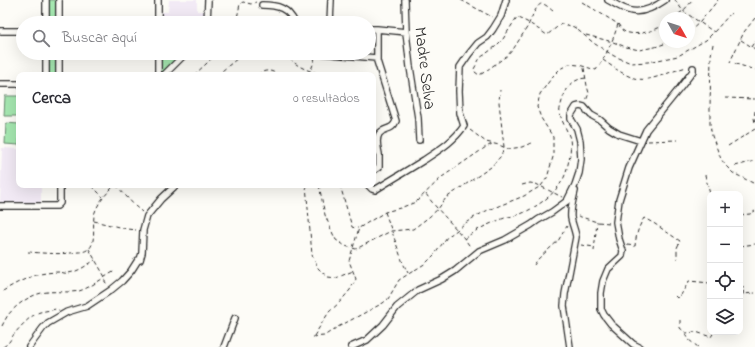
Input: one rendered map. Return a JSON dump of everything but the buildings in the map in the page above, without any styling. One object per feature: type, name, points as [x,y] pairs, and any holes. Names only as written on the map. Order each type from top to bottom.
[{"type":"street","points":[[46,0],[46,16]]},
{"type":"street","points":[[59,0],[59,16]]},
{"type":"street","points":[[158,0],[158,16]]},
{"type":"street","points":[[207,16],[208,0]]},
{"type":"street","points":[[330,16],[331,0]]},
{"type":"street","name":"Madre Selva","points":[[405,0],[406,32],[418,118],[419,140]]},
{"type":"street","points":[[371,188],[375,190],[441,148],[458,134],[464,126],[460,113],[460,67],[478,43],[486,37],[502,16],[506,0]]},
{"type":"street","points":[[608,0],[629,11],[640,12],[665,0]]},
{"type":"street","points":[[262,5],[278,6],[287,11],[291,16]]},
{"type":"street","points":[[376,170],[379,167],[378,135],[395,125],[396,121],[376,58],[377,29],[406,32]]},
{"type":"street","points":[[0,31],[16,31]]},
{"type":"street","points":[[46,60],[46,72]]},
{"type":"street","points":[[59,60],[59,72]]},
{"type":"street","points":[[158,60],[158,72]]},
{"type":"street","points":[[167,72],[179,60]]},
{"type":"street","points":[[639,347],[633,344],[611,324],[604,315],[601,309],[603,281],[608,269],[622,256],[623,251],[616,224],[619,200],[629,168],[640,141],[646,130],[693,71],[693,68]]},
{"type":"street","points":[[0,84],[16,84]]},
{"type":"street","points":[[570,347],[564,306],[576,237],[571,216],[571,205],[581,159],[580,141],[577,129],[571,119],[571,115],[576,107],[584,107],[591,116],[600,120],[609,128],[619,134],[640,141]]},
{"type":"street","points":[[351,347],[367,340],[397,307],[418,290],[442,279],[455,271],[479,251],[505,240],[552,212],[567,201],[579,173]]},
{"type":"street","points":[[0,206],[57,206],[60,203],[60,188]]},
{"type":"street","points":[[29,347],[48,323],[67,312],[87,306],[113,288],[131,271],[138,260],[140,260],[142,253],[143,230],[147,216],[161,199],[173,188]]},
{"type":"street","points":[[224,347],[235,318]]},
{"type":"path","points":[[461,0],[498,20]]},
{"type":"path","points":[[675,0],[683,11],[714,32]]},
{"type":"path","points":[[683,11],[693,0]]},
{"type":"path","points":[[695,27],[718,0]]},
{"type":"path","points":[[237,16],[240,4],[243,2],[251,4],[255,2],[262,5]]},
{"type":"path","points":[[582,2],[618,24],[622,30],[629,33],[640,33],[659,27]]},
{"type":"path","points":[[554,11],[544,5],[540,4],[537,6],[529,23],[508,55],[483,73],[479,75],[475,72],[474,69],[480,58],[496,47],[517,17],[529,23],[547,35],[561,24],[574,27],[595,44],[614,56],[631,63],[648,62],[678,56],[706,40],[731,13]]},
{"type":"path","points":[[755,18],[744,32],[730,62],[755,70]]},
{"type":"path","points":[[359,228],[349,261],[356,279],[350,290],[329,312],[313,337],[324,336],[383,303],[388,299],[399,280],[426,262],[435,254],[447,237],[473,218],[486,211],[524,196],[541,186],[547,178],[553,157],[553,137],[541,118],[537,107],[540,94],[553,76],[560,69],[569,64],[596,70],[613,42],[618,24]]},
{"type":"path","points":[[584,35],[639,50],[659,46]]},
{"type":"path","points":[[740,40],[755,49]]},
{"type":"path","points":[[751,46],[755,41]]},
{"type":"path","points":[[713,44],[711,55],[710,109],[712,136],[721,159],[726,166],[733,173],[755,184]]},
{"type":"path","points":[[197,72],[210,60]]},
{"type":"path","points":[[221,72],[236,60]]},
{"type":"path","points":[[290,60],[310,72],[314,60]]},
{"type":"path","points":[[603,60],[625,74],[634,78],[647,80],[688,66],[693,68]]},
{"type":"path","points":[[584,67],[587,86],[590,93],[584,107]]},
{"type":"path","points":[[262,72],[266,70],[272,72]]},
{"type":"path","points":[[464,239],[476,230],[503,218],[525,213],[553,193],[560,185],[568,166],[570,152],[570,139],[560,113],[561,104],[568,87],[579,78],[586,78]]},
{"type":"path","points":[[320,188],[325,215],[333,234],[336,240],[345,246],[356,249],[391,231],[413,229],[438,209],[446,198],[491,167],[501,156],[504,147],[499,102],[500,90]]},
{"type":"path","points":[[725,98],[755,99]]},
{"type":"path","points":[[755,111],[755,123]]},
{"type":"path","points":[[464,126],[486,142],[508,149],[522,147],[531,143]]},
{"type":"path","points":[[728,146],[755,129]]},
{"type":"path","points":[[640,141],[677,140]]},
{"type":"path","points":[[341,188],[352,227],[359,228],[385,212],[416,202],[442,177],[468,158],[492,144]]},
{"type":"path","points":[[735,166],[755,162]]},
{"type":"path","points":[[705,175],[709,191]]},
{"type":"path","points":[[522,185],[530,183],[536,184],[567,201]]},
{"type":"path","points":[[94,188],[103,197]]},
{"type":"path","points":[[28,252],[69,254],[86,251],[89,249],[93,241],[94,213],[103,197],[113,188]]},
{"type":"path","points":[[119,188],[135,206],[147,216]]},
{"type":"path","points":[[306,188],[312,255],[318,268],[328,277],[336,278],[353,271]]},
{"type":"path","points":[[425,194],[457,230],[475,254]]},
{"type":"path","points":[[385,212],[403,263],[409,273]]},
{"type":"path","points":[[743,215],[755,212]]},
{"type":"path","points":[[534,265],[538,259],[558,241],[571,216],[597,222],[616,224]]},
{"type":"path","points":[[620,244],[636,246],[637,233],[644,218],[680,241],[677,248],[677,259]]},
{"type":"path","points":[[93,221],[127,229],[143,230]]},
{"type":"path","points":[[594,251],[597,222]]},
{"type":"path","points":[[575,244],[595,247]]},
{"type":"path","points":[[743,246],[755,244]]},
{"type":"path","points":[[89,249],[105,277],[105,282],[113,288]]},
{"type":"path","points":[[4,291],[40,274],[58,272],[66,274],[80,270],[95,260]]},
{"type":"path","points":[[2,326],[7,315],[29,298],[48,292],[78,291],[115,271]]},
{"type":"path","points":[[674,296],[677,298],[681,295],[689,281],[707,283]]},
{"type":"path","points":[[743,294],[755,293]]},
{"type":"path","points":[[3,347],[8,344],[20,327],[39,312],[56,309],[67,312]]},
{"type":"path","points":[[680,320],[680,328],[686,333],[689,340],[698,347]]},
{"type":"path","points":[[686,333],[696,332],[711,337],[712,335]]},
{"type":"shaded area","points":[[169,0],[197,0],[197,11],[204,11],[204,16],[162,16],[162,12],[168,12]]},
{"type":"shaded area","points":[[2,148],[16,149],[16,188],[41,188],[41,205],[0,204]]},
{"type":"green space","points":[[46,0],[59,0],[59,16],[46,16]]},
{"type":"green space","points":[[46,60],[59,60],[59,72],[46,72]]},
{"type":"green space","points":[[160,60],[175,60],[163,72],[160,72]]},
{"type":"green space","points":[[5,96],[16,96],[16,116],[4,116]]},
{"type":"green space","points":[[6,123],[16,124],[16,145],[5,144]]}]
